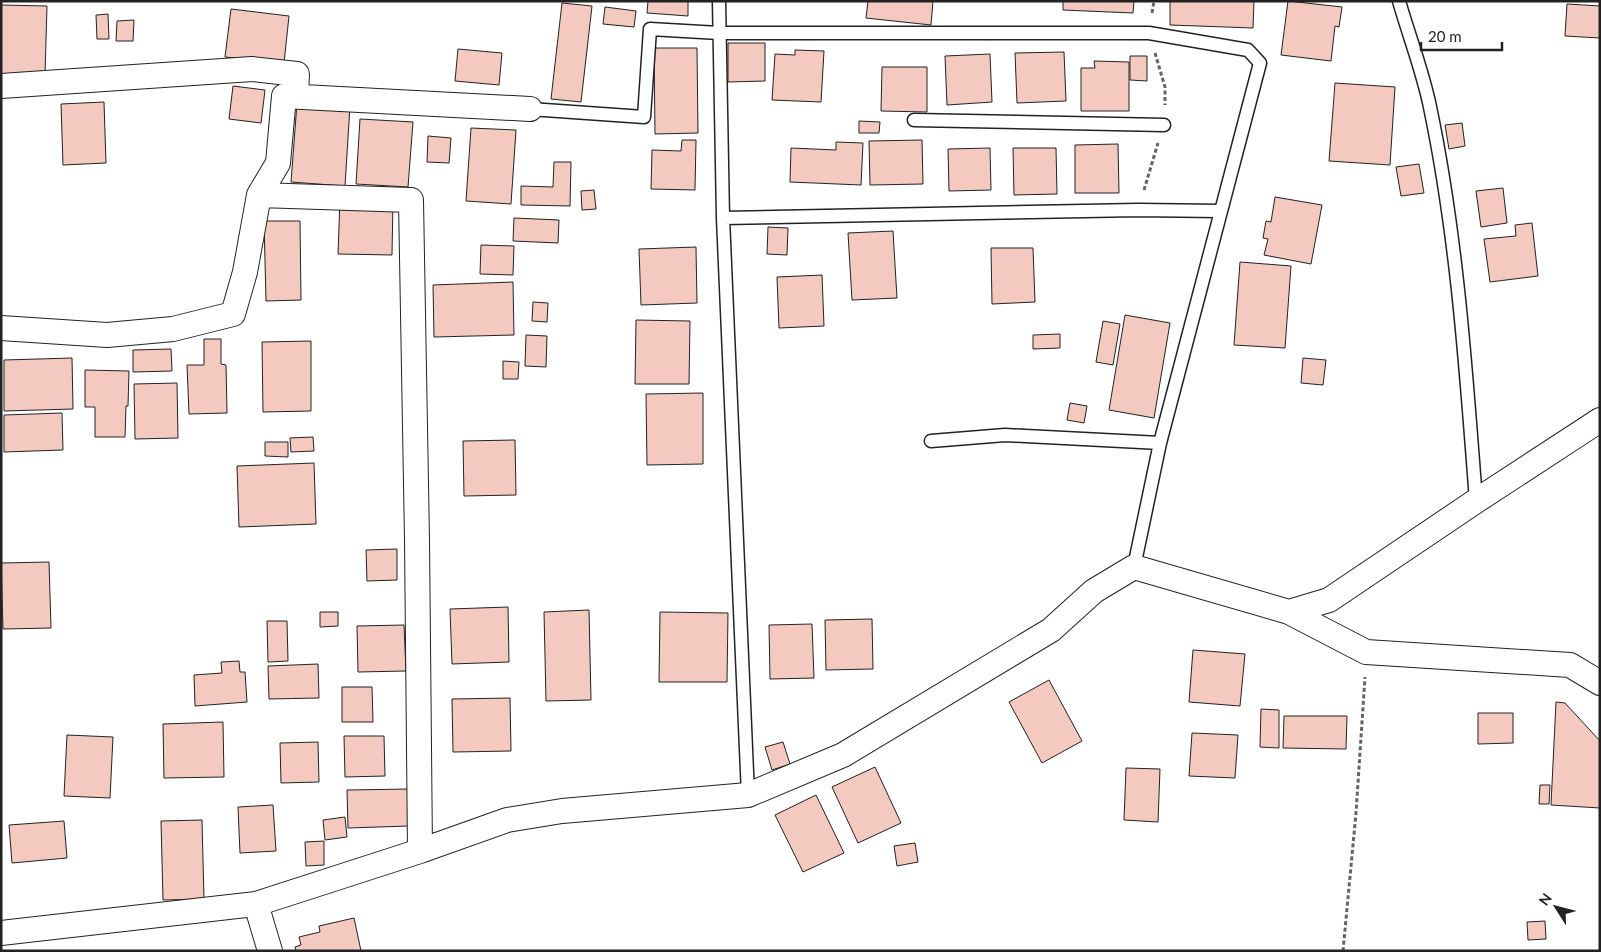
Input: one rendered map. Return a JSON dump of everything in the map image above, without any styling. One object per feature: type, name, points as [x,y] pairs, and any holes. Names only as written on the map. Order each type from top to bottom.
[{"type":"street","points":[[1,86],[252,69],[297,74],[296,96]]},
{"type":"street","points":[[1,328],[107,335],[173,329],[233,314],[245,272],[259,195],[278,163],[284,96],[530,109]]},
{"type":"street","points":[[259,195],[411,200],[420,851]]},
{"type":"street","points":[[1289,612],[1329,600],[1600,420]]},
{"type":"street","points":[[1,933],[256,904],[420,851],[507,820],[562,811],[748,795],[844,754],[1051,630],[1094,591],[1134,567],[1289,612],[1366,652],[1570,665],[1600,683]]},
{"type":"street","points":[[256,904],[270,951]]},
{"type":"lane","points":[[719,1],[723,218],[748,795]]},
{"type":"lane","points":[[1399,1],[1430,105],[1453,239],[1476,501]]},
{"type":"lane","points":[[530,109],[644,117],[650,28],[719,33],[1149,33],[1248,50],[1260,63],[1160,443],[1134,567]]},
{"type":"lane","points":[[914,120],[1164,125]]},
{"type":"lane","points":[[723,218],[1138,210],[1220,211]]},
{"type":"lane","points":[[931,441],[1005,435],[1160,443]]},
{"type":"path","points":[[1342,951],[1356,814],[1366,652]]},
{"type":"building","points":[[648,1],[688,1],[688,16],[647,13]]},
{"type":"building","points":[[868,1],[933,1],[931,25],[866,18]]},
{"type":"building","points":[[1063,1],[1134,1],[1133,13],[1063,10]]},
{"type":"building","points":[[1170,1],[1254,1],[1253,28],[1170,25]]},
{"type":"building","points":[[1288,1],[1342,7],[1339,27],[1335,26],[1331,61],[1281,55]]},
{"type":"building","points":[[562,3],[592,6],[581,102],[551,99]]},
{"type":"building","points":[[1567,4],[1600,6],[1600,38],[1565,36]]},
{"type":"building","points":[[1,5],[47,6],[45,75],[1,75]]},
{"type":"building","points":[[605,7],[636,11],[634,27],[603,24]]},
{"type":"building","points":[[231,9],[289,16],[284,63],[225,57]]},
{"type":"building","points":[[108,14],[109,39],[97,39],[96,15]]},
{"type":"building","points":[[134,20],[133,41],[116,41],[117,21]]},
{"type":"building","points":[[728,43],[765,43],[765,81],[728,82]]},
{"type":"building","points":[[654,48],[697,48],[698,133],[655,134]]},
{"type":"building","points":[[458,49],[502,53],[499,85],[455,81]]},
{"type":"building","points":[[795,50],[824,51],[821,102],[772,100],[775,54],[795,55]]},
{"type":"building","points":[[1064,52],[1066,101],[1017,103],[1015,53]]},
{"type":"building","points":[[990,54],[992,102],[947,105],[945,56]]},
{"type":"building","points":[[1130,56],[1147,56],[1147,81],[1130,80]]},
{"type":"building","points":[[1094,61],[1129,62],[1129,111],[1081,111],[1081,68],[1095,68]]},
{"type":"building","points":[[882,67],[927,67],[927,112],[881,111]]},
{"type":"building","points":[[1335,83],[1395,87],[1390,165],[1329,161]]},
{"type":"building","points":[[233,86],[265,90],[261,123],[229,119]]},
{"type":"building","points":[[104,102],[106,163],[63,165],[61,104]]},
{"type":"building","points":[[297,103],[350,106],[345,186],[291,182]]},
{"type":"building","points":[[360,119],[413,122],[408,187],[356,184]]},
{"type":"building","points":[[859,121],[880,122],[879,133],[859,133]]},
{"type":"building","points":[[1462,123],[1465,146],[1449,149],[1445,125]]},
{"type":"building","points":[[471,128],[516,130],[511,204],[466,201]]},
{"type":"building","points":[[428,136],[451,138],[449,163],[427,162]]},
{"type":"building","points":[[682,140],[696,140],[695,190],[651,189],[652,150],[681,151]]},
{"type":"building","points":[[922,140],[923,184],[870,185],[869,141]]},
{"type":"building","points":[[836,142],[863,143],[861,185],[790,182],[791,148],[836,150]]},
{"type":"building","points":[[1118,144],[1119,193],[1075,193],[1075,145]]},
{"type":"building","points":[[990,148],[991,190],[949,191],[948,149]]},
{"type":"building","points":[[1013,148],[1056,148],[1057,194],[1014,195]]},
{"type":"building","points":[[554,162],[571,162],[570,206],[521,205],[521,186],[553,187]]},
{"type":"building","points":[[1419,164],[1424,193],[1401,196],[1396,167]]},
{"type":"building","points":[[1503,188],[1507,223],[1481,227],[1476,191]]},
{"type":"building","points":[[594,190],[596,209],[582,210],[581,191]]},
{"type":"building","points":[[1275,197],[1322,205],[1311,264],[1264,255],[1268,239],[1263,238],[1266,221],[1271,222]]},
{"type":"building","points":[[340,199],[393,200],[392,255],[338,254]]},
{"type":"building","points":[[514,218],[559,220],[558,243],[513,241]]},
{"type":"building","points":[[264,221],[300,221],[301,300],[266,301]]},
{"type":"building","points":[[1532,223],[1538,276],[1490,282],[1484,239],[1516,236],[1515,225]]},
{"type":"building","points":[[768,227],[788,228],[787,255],[767,254]]},
{"type":"building","points":[[893,231],[897,298],[852,300],[848,233]]},
{"type":"building","points":[[481,245],[514,246],[513,275],[480,274]]},
{"type":"building","points":[[696,247],[697,303],[641,305],[639,249]]},
{"type":"building","points":[[991,248],[1033,248],[1035,302],[992,304]]},
{"type":"building","points":[[1240,262],[1291,266],[1285,348],[1234,345]]},
{"type":"building","points":[[822,275],[824,326],[779,328],[777,277]]},
{"type":"building","points":[[513,282],[514,335],[434,337],[433,285]]},
{"type":"building","points":[[533,302],[548,303],[547,322],[532,321]]},
{"type":"building","points":[[1125,315],[1170,323],[1154,418],[1109,410]]},
{"type":"building","points":[[636,320],[690,321],[689,384],[635,384]]},
{"type":"building","points":[[1103,321],[1120,324],[1113,365],[1096,362]]},
{"type":"building","points":[[1060,334],[1060,348],[1033,349],[1033,335]]},
{"type":"building","points":[[526,335],[547,336],[546,367],[525,366]]},
{"type":"building","points":[[204,339],[221,339],[221,364],[226,365],[227,413],[189,414],[187,365],[204,365]]},
{"type":"building","points":[[311,341],[311,411],[263,412],[262,342]]},
{"type":"building","points":[[171,349],[172,371],[133,372],[133,350]]},
{"type":"building","points":[[72,358],[73,409],[4,411],[4,360]]},
{"type":"building","points":[[1303,358],[1326,360],[1323,385],[1301,383]]},
{"type":"building","points":[[503,361],[519,362],[518,379],[503,379]]},
{"type":"building","points":[[85,370],[129,371],[125,437],[95,437],[95,407],[85,407]]},
{"type":"building","points":[[177,383],[178,438],[135,439],[134,384]]},
{"type":"building","points":[[703,393],[703,464],[647,465],[646,394]]},
{"type":"building","points":[[1070,403],[1087,406],[1084,423],[1067,420]]},
{"type":"building","points":[[62,413],[63,450],[4,452],[4,415]]},
{"type":"building","points":[[313,437],[314,451],[291,452],[290,438]]},
{"type":"building","points":[[515,440],[516,495],[464,496],[463,441]]},
{"type":"building","points":[[265,442],[288,442],[288,457],[265,456]]},
{"type":"building","points":[[314,463],[316,524],[239,527],[237,466]]},
{"type":"building","points":[[397,549],[397,580],[367,581],[366,550]]},
{"type":"building","points":[[49,562],[51,628],[3,629],[1,563]]},
{"type":"building","points":[[508,607],[509,662],[452,664],[450,609]]},
{"type":"building","points":[[589,610],[591,700],[546,701],[544,612]]},
{"type":"building","points":[[320,612],[338,612],[338,626],[320,627]]},
{"type":"building","points":[[660,612],[728,613],[727,682],[659,682]]},
{"type":"building","points":[[872,619],[873,669],[826,670],[825,620]]},
{"type":"building","points":[[267,621],[287,621],[288,661],[268,662]]},
{"type":"building","points":[[812,624],[814,678],[770,679],[769,625]]},
{"type":"building","points":[[404,625],[406,671],[358,672],[357,626]]},
{"type":"building","points":[[1193,650],[1245,654],[1240,706],[1189,702]]},
{"type":"building","points":[[239,661],[240,672],[245,672],[247,702],[195,706],[194,675],[222,673],[221,662]]},
{"type":"building","points":[[318,664],[319,698],[269,699],[268,666]]},
{"type":"building","points":[[1049,680],[1082,741],[1042,763],[1009,702]]},
{"type":"building","points":[[342,687],[372,687],[373,722],[342,722]]},
{"type":"building","points":[[510,698],[511,751],[453,752],[452,699]]},
{"type":"building","points":[[1556,702],[1565,703],[1600,741],[1600,808],[1551,805]]},
{"type":"building","points":[[1261,709],[1279,710],[1279,748],[1260,747]]},
{"type":"building","points":[[1478,713],[1513,713],[1513,743],[1478,744]]},
{"type":"building","points":[[1284,716],[1347,716],[1346,749],[1283,748]]},
{"type":"building","points":[[223,722],[224,777],[164,778],[163,724]]},
{"type":"building","points":[[1192,733],[1238,735],[1235,778],[1189,776]]},
{"type":"building","points":[[67,735],[113,737],[110,798],[64,796]]},
{"type":"building","points":[[344,736],[384,736],[385,776],[345,777]]},
{"type":"building","points":[[318,742],[319,782],[281,783],[280,743]]},
{"type":"building","points":[[783,742],[790,764],[772,770],[765,747]]},
{"type":"building","points":[[875,767],[901,823],[858,843],[832,787]]},
{"type":"building","points":[[1126,768],[1160,769],[1158,822],[1124,820]]},
{"type":"building","points":[[1540,785],[1550,785],[1549,804],[1539,804]]},
{"type":"building","points":[[409,789],[409,826],[348,828],[347,790]]},
{"type":"building","points":[[816,795],[844,853],[803,872],[775,815]]},
{"type":"building","points":[[273,805],[276,851],[240,853],[238,807]]},
{"type":"building","points":[[345,817],[347,837],[325,840],[323,820]]},
{"type":"building","points":[[202,820],[204,899],[163,900],[161,821]]},
{"type":"building","points":[[64,821],[67,858],[12,863],[9,825]]},
{"type":"building","points":[[324,841],[324,865],[306,866],[305,842]]},
{"type":"building","points":[[915,843],[918,862],[897,866],[894,846]]},
{"type":"building","points":[[354,918],[361,951],[296,951],[295,947],[301,945],[299,937],[320,932],[319,926]]},
{"type":"building","points":[[1545,921],[1546,939],[1528,940],[1527,922]]}]
